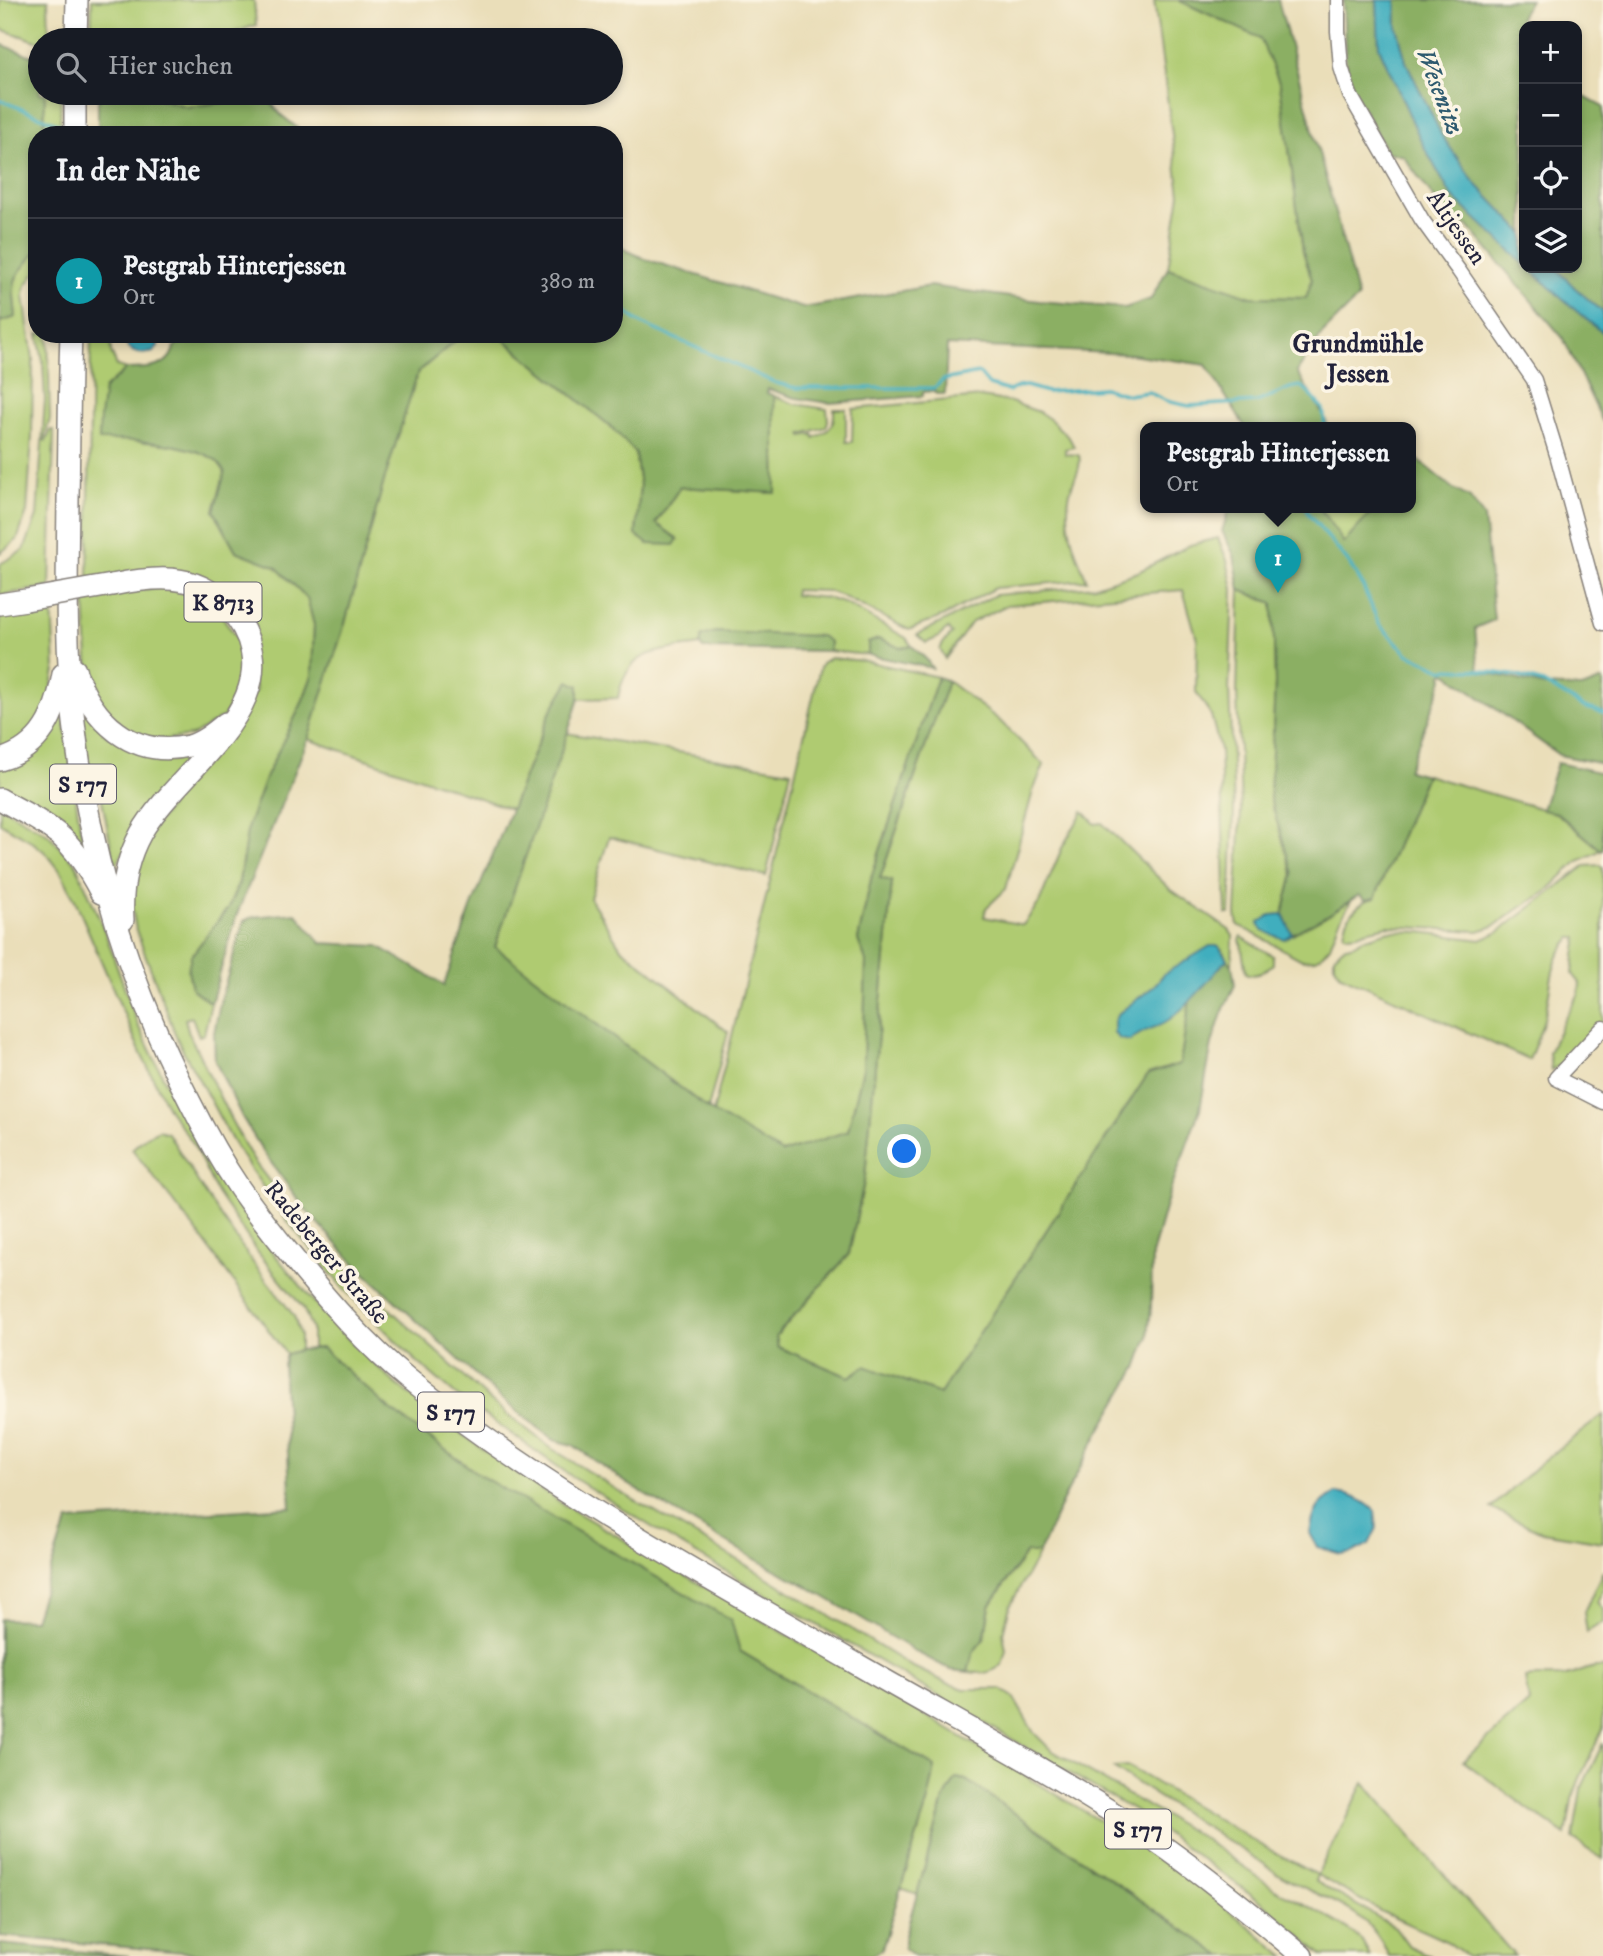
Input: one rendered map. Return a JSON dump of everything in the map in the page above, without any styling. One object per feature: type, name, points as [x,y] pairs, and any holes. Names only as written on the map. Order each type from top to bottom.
[{"type":"highway","points":[[76,28],[77,0]]},
{"type":"highway","points":[[75,105],[75,126]]},
{"type":"highway","name":"S 177","points":[[71,343],[67,537],[68,648],[73,719],[79,764],[105,884],[124,947]]},
{"type":"highway","name":"K 8713","points":[[0,604],[152,578],[180,579],[206,589],[226,605],[244,630],[252,660],[249,685],[239,711]]},
{"type":"highway","points":[[68,648],[77,676],[99,717],[119,734],[141,745],[160,748],[191,745],[207,737],[239,711]]},
{"type":"highway","points":[[0,760],[29,747],[49,721],[60,694],[68,648]]},
{"type":"highway","points":[[124,947],[123,898],[132,850],[152,817],[213,749],[239,711]]},
{"type":"highway","points":[[0,799],[60,835],[93,878],[115,918]]},
{"type":"highway","name":"Radeberger Straße","points":[[124,947],[171,1066],[223,1162],[258,1213],[327,1299],[362,1337],[405,1377],[493,1444],[569,1494],[851,1661],[1031,1763],[1133,1826],[1207,1877],[1302,1956]]},
{"type":"street","name":"Altjessen","points":[[1338,0],[1341,67],[1350,95],[1422,220],[1534,380],[1603,623]]},
{"type":"street","points":[[1603,1028],[1556,1078],[1603,1102]]},
{"type":"green space","points":[[0,0],[48,0],[49,28],[28,28],[28,38],[0,29]]},
{"type":"green space","points":[[92,0],[254,0],[256,25],[247,28],[91,28]]},
{"type":"green space","points":[[1154,0],[1178,0],[1261,38],[1280,84],[1303,251],[1312,280],[1306,298],[1251,297],[1168,268],[1180,194]]},
{"type":"green space","points":[[1178,0],[1278,0],[1358,298],[1322,334],[1297,372],[1326,422],[1242,422],[1206,365],[1130,354],[947,345],[945,394],[936,394],[935,391],[923,392],[923,396],[829,403],[796,398],[768,389],[767,393],[774,396],[776,493],[680,487],[656,523],[678,539],[674,545],[648,544],[636,535],[640,486],[635,452],[610,426],[508,343],[623,343],[623,248],[645,259],[803,308],[930,286],[1039,301],[1125,308],[1151,299],[1168,268],[1251,297],[1306,298],[1312,280],[1303,251],[1280,84],[1260,38]]},
{"type":"green space","points":[[1343,0],[1377,0],[1379,47],[1423,145],[1451,195],[1519,258],[1519,273],[1534,273],[1603,333],[1603,422],[1563,338],[1467,225],[1453,224],[1403,156],[1387,152],[1355,94],[1346,68]]},
{"type":"green space","points":[[1396,0],[1530,0],[1517,29],[1519,229],[1474,182],[1442,136],[1406,62],[1397,27]]},
{"type":"green space","points":[[0,44],[28,54],[28,105],[45,105],[44,126],[28,126],[28,261],[15,281],[16,317],[0,322]]},
{"type":"green space","points":[[1582,96],[1603,107],[1603,312],[1561,273],[1582,273]]},
{"type":"green space","points":[[45,105],[61,105],[60,126],[44,126]]},
{"type":"green space","points":[[98,105],[273,105],[295,126],[98,126]]},
{"type":"green space","points":[[28,261],[28,283],[24,296],[28,343],[31,343],[33,359],[27,512],[17,540],[0,553],[0,322],[16,317],[14,287]]},
{"type":"green space","points":[[40,343],[48,343],[50,419],[44,440],[46,441],[51,430],[54,430],[50,587],[0,595],[0,564],[24,550],[37,516],[45,400]]},
{"type":"green space","points":[[91,343],[110,343],[117,366],[126,369],[104,389],[99,439],[174,445],[214,459],[225,472],[214,511],[236,551],[275,566],[307,598],[314,625],[312,676],[242,860],[239,882],[228,908],[191,956],[192,989],[211,1003],[204,1034],[199,1036],[192,1017],[185,1019],[189,1034],[253,1160],[296,1216],[350,1273],[494,1404],[551,1448],[911,1666],[964,1689],[1001,1689],[1013,1697],[1034,1733],[1051,1750],[1201,1837],[1281,1893],[1347,1928],[1362,1941],[1370,1956],[1323,1956],[1266,1905],[1136,1812],[671,1539],[577,1480],[456,1395],[413,1358],[343,1288],[288,1222],[233,1142],[178,1041],[136,930],[130,897],[146,838],[256,690],[227,596],[88,580]]},
{"type":"green space","points":[[179,343],[452,343],[418,372],[384,481],[345,623],[308,739],[237,914],[211,1003],[192,989],[188,970],[191,956],[228,908],[239,883],[248,825],[266,776],[301,705],[312,676],[314,625],[307,598],[275,566],[236,551],[214,511],[225,472],[214,459],[174,446],[99,440],[104,389],[126,369],[149,368],[162,364],[168,360]]},
{"type":"green space","points":[[452,343],[508,343],[610,426],[635,452],[640,486],[636,535],[677,539],[656,524],[680,487],[776,493],[774,396],[795,404],[827,409],[826,427],[802,436],[813,434],[814,438],[824,433],[832,424],[834,409],[846,409],[846,442],[852,442],[853,409],[981,397],[1011,402],[1039,412],[1051,420],[1070,439],[1074,447],[1065,449],[1065,454],[1079,455],[1078,470],[1070,492],[1068,515],[1075,548],[1087,580],[995,588],[944,616],[909,630],[828,591],[795,590],[794,595],[827,598],[846,604],[906,638],[912,646],[901,648],[878,639],[868,643],[868,655],[829,651],[830,642],[702,636],[700,645],[647,655],[629,670],[622,682],[618,698],[579,699],[579,686],[550,713],[511,809],[308,739],[345,623],[384,481],[418,372]]},
{"type":"green space","points":[[1418,460],[1452,488],[1470,498],[1484,517],[1494,620],[1475,628],[1479,671],[1545,686],[1582,688],[1603,680],[1603,764],[1559,755],[1445,672],[1408,770],[1426,775],[1375,898],[1365,900],[1359,895],[1292,934],[1283,914],[1293,874],[1270,798],[1275,683],[1273,603],[1240,590],[1234,555],[1222,531],[1228,513],[1323,513],[1344,543],[1371,513],[1416,513]]},
{"type":"green space","points":[[1323,513],[1371,513],[1344,544]]},
{"type":"green space","points":[[1218,538],[1227,560],[1233,589],[1229,690],[1234,810],[1230,914],[1226,914],[1220,750],[1211,715],[1196,692],[1197,639],[1183,590],[1007,605],[972,622],[945,659],[940,649],[952,634],[948,629],[926,643],[917,635],[995,595],[1095,586],[1138,572],[1190,545]]},
{"type":"green space","points":[[160,587],[184,590],[215,606],[239,641],[244,671],[239,689],[224,716],[192,736],[158,740],[129,732],[100,704],[88,661],[85,599]]},
{"type":"green space","points":[[1240,590],[1273,603],[1275,683],[1270,797],[1293,874],[1283,914],[1271,915],[1284,939],[1351,901],[1330,946],[1315,959],[1302,960],[1238,925],[1236,915],[1241,810],[1237,692]]},
{"type":"green space","points":[[52,605],[55,670],[49,702],[28,736],[8,748],[0,749],[0,613]]},
{"type":"green space","points":[[715,632],[821,636],[830,642],[829,651],[703,649],[700,645],[702,636]]},
{"type":"green space","points":[[878,639],[901,648],[912,646],[932,668],[868,655],[868,643]]},
{"type":"green space","points":[[830,658],[865,661],[938,677],[872,875],[858,940],[866,961],[863,1069],[848,1131],[782,1153],[713,1113],[820,667]]},
{"type":"green space","points":[[938,677],[948,681],[880,878],[892,881],[865,1177],[849,1254],[776,1336],[778,1347],[849,1377],[865,1366],[940,1394],[1148,1074],[1180,1064],[1190,1000],[1227,959],[1232,965],[1235,985],[1212,1044],[1200,1109],[1169,1194],[1152,1255],[1148,1337],[1137,1368],[1099,1432],[1039,1553],[1026,1553],[990,1606],[984,1639],[973,1652],[968,1672],[951,1670],[916,1652],[805,1585],[755,1559],[628,1484],[573,1445],[554,1440],[503,1400],[356,1265],[305,1209],[264,1153],[242,1117],[215,1061],[214,1033],[221,998],[244,921],[252,917],[296,913],[321,943],[378,946],[444,985],[472,906],[550,713],[569,681],[579,686],[579,699],[495,947],[711,1111],[782,1153],[848,1131],[863,1069],[866,961],[858,940],[872,875]]},
{"type":"green space","points":[[948,681],[999,720],[1044,765],[1033,791],[1006,889],[986,908],[984,917],[1023,925],[1039,903],[1062,848],[1083,811],[1095,824],[1102,823],[1170,889],[1229,930],[1233,936],[1232,965],[1222,949],[1164,974],[1153,987],[1118,1014],[1130,1041],[1138,1033],[1165,1022],[1190,1000],[1180,1064],[1148,1074],[940,1394],[865,1366],[849,1377],[777,1347],[776,1336],[849,1254],[865,1177],[892,882],[880,879]]},
{"type":"green space","points":[[80,699],[107,735],[207,744],[115,867],[97,774],[88,765]]},
{"type":"green space","points":[[63,710],[80,827],[88,855],[0,791],[0,767]]},
{"type":"green space","points":[[566,733],[791,771],[766,876],[609,837],[590,898],[621,948],[728,1032],[708,1109],[495,947]]},
{"type":"green space","points":[[1557,763],[1603,773],[1603,849],[1557,813],[1542,810]]},
{"type":"green space","points":[[1426,775],[1556,813],[1601,850],[1577,862],[1546,892],[1494,926],[1478,931],[1388,926],[1358,934],[1344,934],[1354,911],[1375,898]]},
{"type":"green space","points":[[0,806],[48,834],[76,864],[103,927],[138,1025],[165,1081],[226,1190],[320,1309],[397,1385],[489,1454],[564,1505],[935,1721],[1130,1839],[1203,1889],[1285,1956],[1222,1956],[966,1780],[956,1778],[944,1800],[917,1894],[901,1888],[929,1797],[935,1767],[740,1651],[550,1517],[481,1476],[388,1408],[322,1348],[312,1348],[312,1329],[303,1308],[259,1254],[217,1193],[193,1143],[169,1110],[142,1056],[61,872],[46,853],[0,823]]},
{"type":"green space","points":[[1601,865],[1603,1023],[1561,1065],[1551,1070],[1549,1053],[1579,994],[1580,983],[1573,974],[1578,938],[1571,938],[1558,956],[1544,1019],[1529,1060],[1341,975],[1334,964],[1334,956],[1343,947],[1389,931],[1481,940],[1497,933],[1585,866]]},
{"type":"green space","points":[[1242,937],[1273,956],[1273,964],[1257,974],[1246,973]]},
{"type":"green space","points":[[159,1130],[168,1133],[206,1195],[294,1316],[300,1335],[300,1350],[286,1354],[200,1236],[132,1149],[148,1135]]},
{"type":"green space","points":[[322,1348],[388,1408],[481,1476],[731,1620],[740,1651],[935,1767],[929,1797],[882,1949],[871,1956],[228,1956],[0,1936],[0,1619],[34,1620],[69,1521],[291,1507],[283,1364],[286,1354]]},
{"type":"green space","points":[[1603,1415],[1603,1542],[1542,1532],[1491,1508],[1537,1466]]},
{"type":"green space","points":[[1026,1553],[1039,1553],[1010,1606],[1003,1633],[1006,1650],[1002,1665],[986,1673],[968,1672],[973,1652],[984,1639],[990,1606]]},
{"type":"green space","points":[[1603,1571],[1603,1590],[1597,1602],[1603,1609],[1603,1622],[1587,1632],[1584,1612]]},
{"type":"green space","points":[[1603,1667],[1603,1728],[1572,1799],[1566,1835],[1463,1761],[1529,1702],[1525,1678],[1560,1677]]},
{"type":"green space","points":[[1603,1743],[1603,1859],[1573,1839],[1581,1789]]},
{"type":"green space","points":[[1129,1767],[1317,1875],[1315,1881],[1395,1927],[1409,1946],[1431,1956],[1389,1956],[1378,1936],[1365,1921],[1350,1910],[1281,1876],[1113,1768]]},
{"type":"green space","points":[[956,1778],[966,1780],[1222,1956],[915,1956],[904,1948],[904,1939],[944,1800]]},
{"type":"green space","points":[[1364,1783],[1515,1956],[1467,1956],[1448,1942],[1382,1912],[1317,1875]]},
{"type":"green space","points":[[0,1944],[129,1956],[0,1956]]},
{"type":"water","points":[[1377,0],[1396,0],[1397,27],[1406,62],[1442,136],[1474,182],[1519,229],[1519,259],[1451,195],[1423,145],[1379,47]]},
{"type":"water","points":[[1534,273],[1561,273],[1603,312],[1603,333]]},
{"type":"water","points":[[158,343],[158,346],[154,352],[137,353],[126,345]]},
{"type":"water","points":[[1283,914],[1292,934],[1284,939],[1263,931],[1258,923],[1271,915]]},
{"type":"water","points":[[1210,946],[1219,946],[1227,959],[1181,1010],[1164,1023],[1142,1032],[1130,1041],[1120,1039],[1114,1033],[1114,1021],[1118,1014],[1153,987],[1164,974]]},
{"type":"water","points":[[1336,1493],[1357,1499],[1375,1511],[1377,1528],[1369,1544],[1352,1553],[1341,1554],[1317,1547],[1310,1533],[1317,1509]]},
{"type":"waterway","points":[[0,100],[64,126]]},
{"type":"waterway","points":[[623,309],[647,326],[776,383],[796,388],[934,388],[943,380],[979,373],[989,385],[1009,391],[1026,386],[1047,392],[1104,388],[1128,395],[1148,392],[1166,401],[1189,406],[1257,402],[1300,386],[1323,409],[1324,422]]},
{"type":"waterway","points":[[1308,513],[1349,563],[1362,584],[1379,624],[1408,654],[1442,669],[1476,670],[1518,676],[1543,683],[1584,707],[1603,713]]},
{"type":"place","name":"Pestgrab Hinterjessen","points":[[1278,593]]},
{"type":"district","name":"Grundmühle Jessen","points":[[1358,358]]},
{"type":"water label","name":"Wesenitz","points":[[1441,91]]}]
